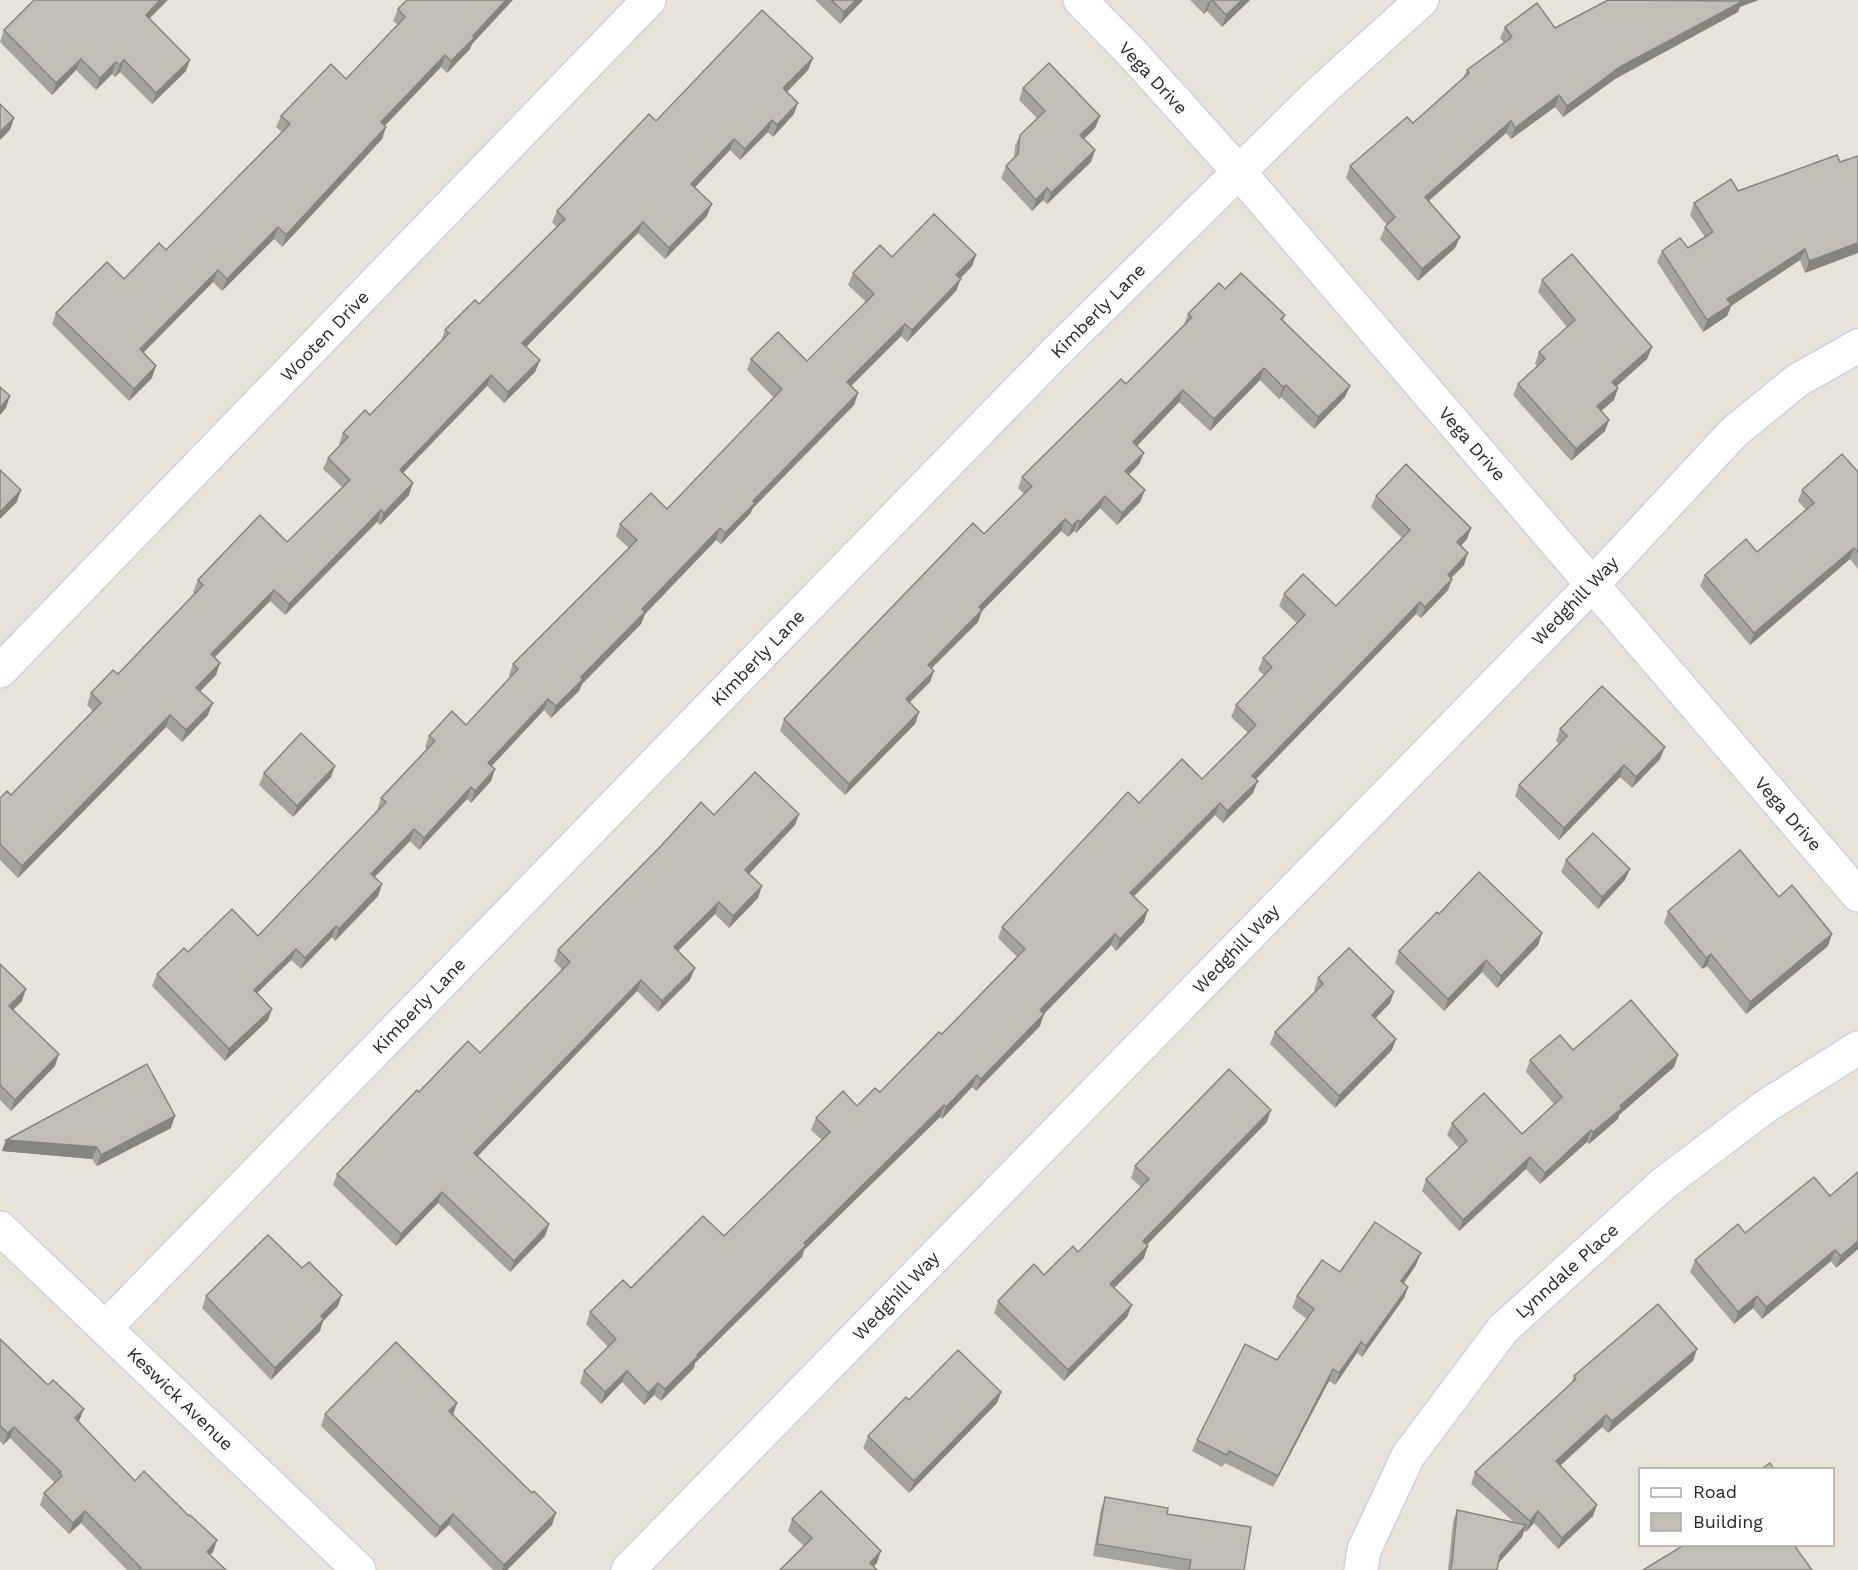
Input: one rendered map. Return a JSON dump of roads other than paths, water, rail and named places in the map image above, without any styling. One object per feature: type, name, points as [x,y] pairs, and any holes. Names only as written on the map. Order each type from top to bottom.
[{"type":"street","name":"Wooten Drive","points":[[0,671],[649,0]]},
{"type":"street","name":"Vega Drive","points":[[1080,0],[1132,53],[1239,172],[1858,895]]},
{"type":"street","name":"Kimberly Lane","points":[[105,1328],[1039,370],[1318,94],[1422,0]]},
{"type":"street","name":"Wedghill Way","points":[[628,1570],[1592,585],[1734,432],[1798,380],[1858,346]]},
{"type":"street","name":"Lynndale Place","points":[[1361,1570],[1364,1550],[1408,1456],[1503,1329],[1663,1184],[1766,1106],[1858,1048]]},
{"type":"street","name":"Keswick Avenue","points":[[0,1228],[359,1570]]}]
